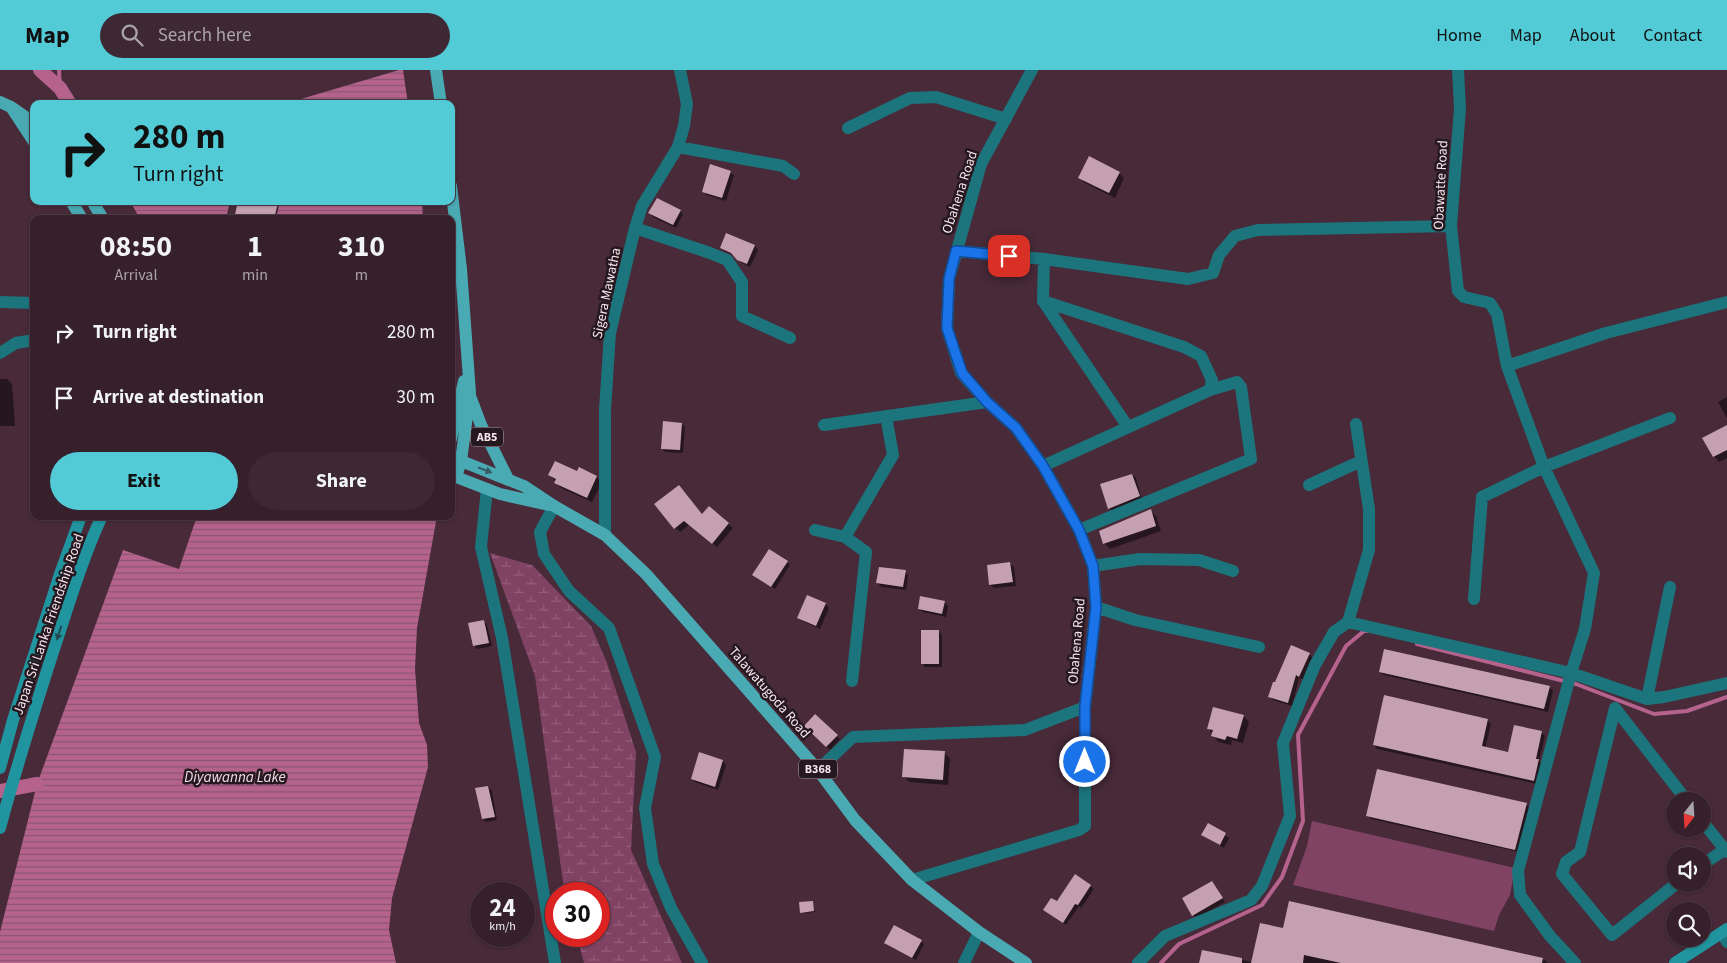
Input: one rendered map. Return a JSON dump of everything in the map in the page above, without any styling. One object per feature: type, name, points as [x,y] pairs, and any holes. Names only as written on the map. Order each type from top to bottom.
[{"type":"main road","points":[[436,70],[440,100]]},
{"type":"main road","points":[[5,104],[30,120]]},
{"type":"main road","points":[[5,104],[30,137]]},
{"type":"main road","name":"AB5","points":[[455,219],[468,362],[466,392],[456,459]]},
{"type":"main road","name":"AB5","points":[[455,404],[466,392]]},
{"type":"main road","name":"AB5","points":[[455,426],[466,392]]},
{"type":"main road","name":"AB5","points":[[466,392],[508,479]]},
{"type":"main road","name":"Talawatugoda Road","points":[[456,459],[524,486],[554,506],[605,535],[646,574],[818,770],[855,820],[912,880],[979,932],[1026,963]]},
{"type":"main road","name":"Talawatugoda Road","points":[[455,476],[487,489],[554,506]]},
{"type":"main road","name":"Japan Sri Lanka Friendship Road","points":[[0,768],[12,720],[60,574],[80,520]]},
{"type":"main road","name":"Japan Sri Lanka Friendship Road","points":[[1,825],[28,730],[73,590],[100,520]]},
{"type":"main road","points":[[1675,963],[1725,935]]},
{"type":"street","name":"Sigera Mawatha","points":[[605,535],[605,410],[610,333],[642,206],[678,147],[684,126],[687,104],[680,70]]},
{"type":"street","name":"Obahena Road","points":[[912,880],[1079,830],[1084,826],[1085,707],[1096,607],[1093,566],[1079,530],[1043,466],[1016,428],[987,402],[962,373],[947,328],[949,279],[981,164],[1032,70]]},
{"type":"street","name":"Obawatte Road","points":[[1458,70],[1460,108],[1451,226],[1458,291],[1464,297],[1490,303],[1497,314],[1506,366]]},
{"type":"street","points":[[848,128],[910,98],[936,97],[1006,119]]},
{"type":"street","points":[[678,147],[783,166],[794,174]]},
{"type":"street","points":[[956,251],[1044,260],[1188,279],[1213,273],[1219,255],[1236,236],[1258,230],[1451,226]]},
{"type":"street","points":[[635,228],[727,260],[742,282],[742,316],[790,338]]},
{"type":"street","points":[[1044,260],[1043,301],[1128,427]]},
{"type":"street","points":[[1043,301],[1184,347],[1201,356],[1212,380],[1210,390]]},
{"type":"street","points":[[0,302],[30,303]]},
{"type":"street","points":[[1575,963],[1550,936],[1520,895],[1518,871],[1569,680],[1585,629],[1594,573],[1544,467],[1506,366],[1606,333],[1727,302]]},
{"type":"street","points":[[0,353],[16,343],[30,341]]},
{"type":"street","points":[[1043,466],[1210,390],[1237,382],[1241,387],[1251,460],[1079,530]]},
{"type":"street","points":[[824,425],[987,402]]},
{"type":"street","points":[[845,537],[893,454],[886,416]]},
{"type":"street","points":[[1474,600],[1482,497],[1544,467],[1670,418]]},
{"type":"street","points":[[1138,963],[1166,936],[1251,900],[1262,886],[1290,816],[1283,743],[1315,665],[1334,632],[1348,622],[1369,550],[1369,509],[1356,424]]},
{"type":"street","points":[[1309,485],[1361,461]]},
{"type":"street","points":[[487,489],[481,547],[502,638],[555,963]]},
{"type":"street","points":[[554,506],[540,532],[544,554],[569,591],[609,628],[655,757],[645,808],[653,864],[671,908],[702,963]]},
{"type":"street","points":[[816,530],[845,537],[866,552],[852,681]]},
{"type":"street","points":[[1093,566],[1140,559],[1199,560],[1233,571]]},
{"type":"street","points":[[1647,699],[1670,587]]},
{"type":"street","points":[[1096,607],[1134,620],[1259,647]]},
{"type":"street","points":[[1348,622],[1647,699],[1727,683]]},
{"type":"street","points":[[818,770],[853,737],[1025,730],[1085,707]]},
{"type":"street","points":[[1666,892],[1612,935],[1562,874],[1566,862],[1580,852],[1615,708],[1681,792]]},
{"type":"street","points":[[1711,832],[1726,850],[1711,859]]},
{"type":"street","points":[[964,963],[979,932]]},
{"type":"green space","points":[[490,553],[532,565],[591,626],[607,663],[636,752],[631,850],[682,963],[584,963],[580,947],[610,947],[610,882],[563,882],[535,676]]},
{"type":"green space","points":[[1312,821],[1515,868],[1510,895],[1499,915],[1494,931],[1293,885],[1307,846]]},
{"type":"water","points":[[403,70],[407,100],[298,100]]},
{"type":"water","points":[[132,205],[229,205],[227,215],[138,215]]},
{"type":"water","points":[[279,205],[422,205],[423,215],[277,215]]},
{"type":"water","name":"Diyawanna Lake","points":[[196,520],[436,520],[417,628],[415,669],[419,723],[427,745],[428,767],[392,898],[389,930],[396,963],[0,963],[0,932],[37,784],[123,550],[179,569]]},
{"type":"building","points":[[1089,156],[1120,172],[1109,193],[1078,178]]},
{"type":"building","points":[[710,164],[731,171],[722,198],[702,192]]},
{"type":"building","points":[[657,198],[681,210],[673,225],[648,213]]},
{"type":"building","points":[[237,205],[278,205],[275,215],[235,215]]},
{"type":"building","points":[[726,233],[755,245],[747,264],[737,260],[731,253],[720,248]]},
{"type":"building","points":[[663,421],[682,423],[680,450],[661,449]]},
{"type":"building","points":[[1727,425],[1727,450],[1713,457],[1702,438]]},
{"type":"building","points":[[555,461],[577,471],[579,467],[597,476],[587,498],[554,483],[556,479],[548,475]]},
{"type":"building","points":[[1132,474],[1140,496],[1108,509],[1100,484]]},
{"type":"building","points":[[679,485],[702,514],[709,506],[729,523],[712,544],[684,521],[674,529],[654,504]]},
{"type":"building","points":[[1151,509],[1156,526],[1103,544],[1099,531]]},
{"type":"building","points":[[769,549],[788,561],[771,587],[752,575]]},
{"type":"building","points":[[1010,562],[1013,582],[989,585],[987,565]]},
{"type":"building","points":[[879,567],[906,570],[903,587],[876,583]]},
{"type":"building","points":[[807,595],[826,603],[816,626],[797,618]]},
{"type":"building","points":[[920,596],[945,601],[942,614],[918,609]]},
{"type":"building","points":[[484,620],[489,643],[473,646],[468,623]]},
{"type":"building","points":[[921,630],[939,630],[939,664],[921,664]]},
{"type":"building","points":[[1291,645],[1310,653],[1299,677],[1296,675],[1288,703],[1268,697]]},
{"type":"building","points":[[1384,649],[1550,686],[1544,709],[1379,672]]},
{"type":"building","points":[[1384,695],[1488,719],[1482,746],[1508,752],[1514,725],[1542,731],[1536,759],[1539,759],[1534,781],[1373,745]]},
{"type":"building","points":[[1213,707],[1244,715],[1237,739],[1227,736],[1225,740],[1211,736],[1213,730],[1207,729]]},
{"type":"building","points":[[815,714],[838,735],[826,747],[804,726]]},
{"type":"building","points":[[904,749],[945,751],[943,780],[902,777]]},
{"type":"building","points":[[699,752],[723,760],[715,787],[691,779]]},
{"type":"building","points":[[1377,769],[1527,803],[1515,850],[1366,816]]},
{"type":"building","points":[[488,786],[495,817],[482,819],[475,788]]},
{"type":"building","points":[[1208,823],[1226,833],[1220,845],[1201,835]]},
{"type":"building","points":[[1075,874],[1091,885],[1078,905],[1075,904],[1063,923],[1043,910],[1051,898],[1057,901]]},
{"type":"building","points":[[1212,881],[1223,898],[1192,916],[1182,898]]},
{"type":"building","points":[[813,901],[814,911],[800,913],[799,902]]},
{"type":"building","points":[[1289,901],[1543,958],[1542,963],[1341,963],[1304,955],[1303,963],[1251,963],[1260,923],[1283,928]]},
{"type":"building","points":[[894,925],[922,940],[912,958],[884,943]]},
{"type":"building","points":[[1202,950],[1242,958],[1242,963],[1199,963]]},
{"type":"waterway","points":[[40,70],[60,88],[68,100]]},
{"type":"waterway","points":[[59,70],[60,88]]},
{"type":"waterway","points":[[1161,963],[1179,944],[1262,905],[1282,877],[1303,821],[1298,735],[1346,646],[1364,631],[1367,631]]},
{"type":"waterway","points":[[1417,644],[1576,684],[1654,714],[1687,711],[1727,697]]},
{"type":"waterway","points":[[0,791],[37,784]]},
{"type":"route","points":[[1009,256],[956,251],[949,279],[947,328],[962,373],[987,402],[1016,428],[1043,466],[1079,530],[1093,566],[1096,607],[1085,707],[1085,762]]}]
